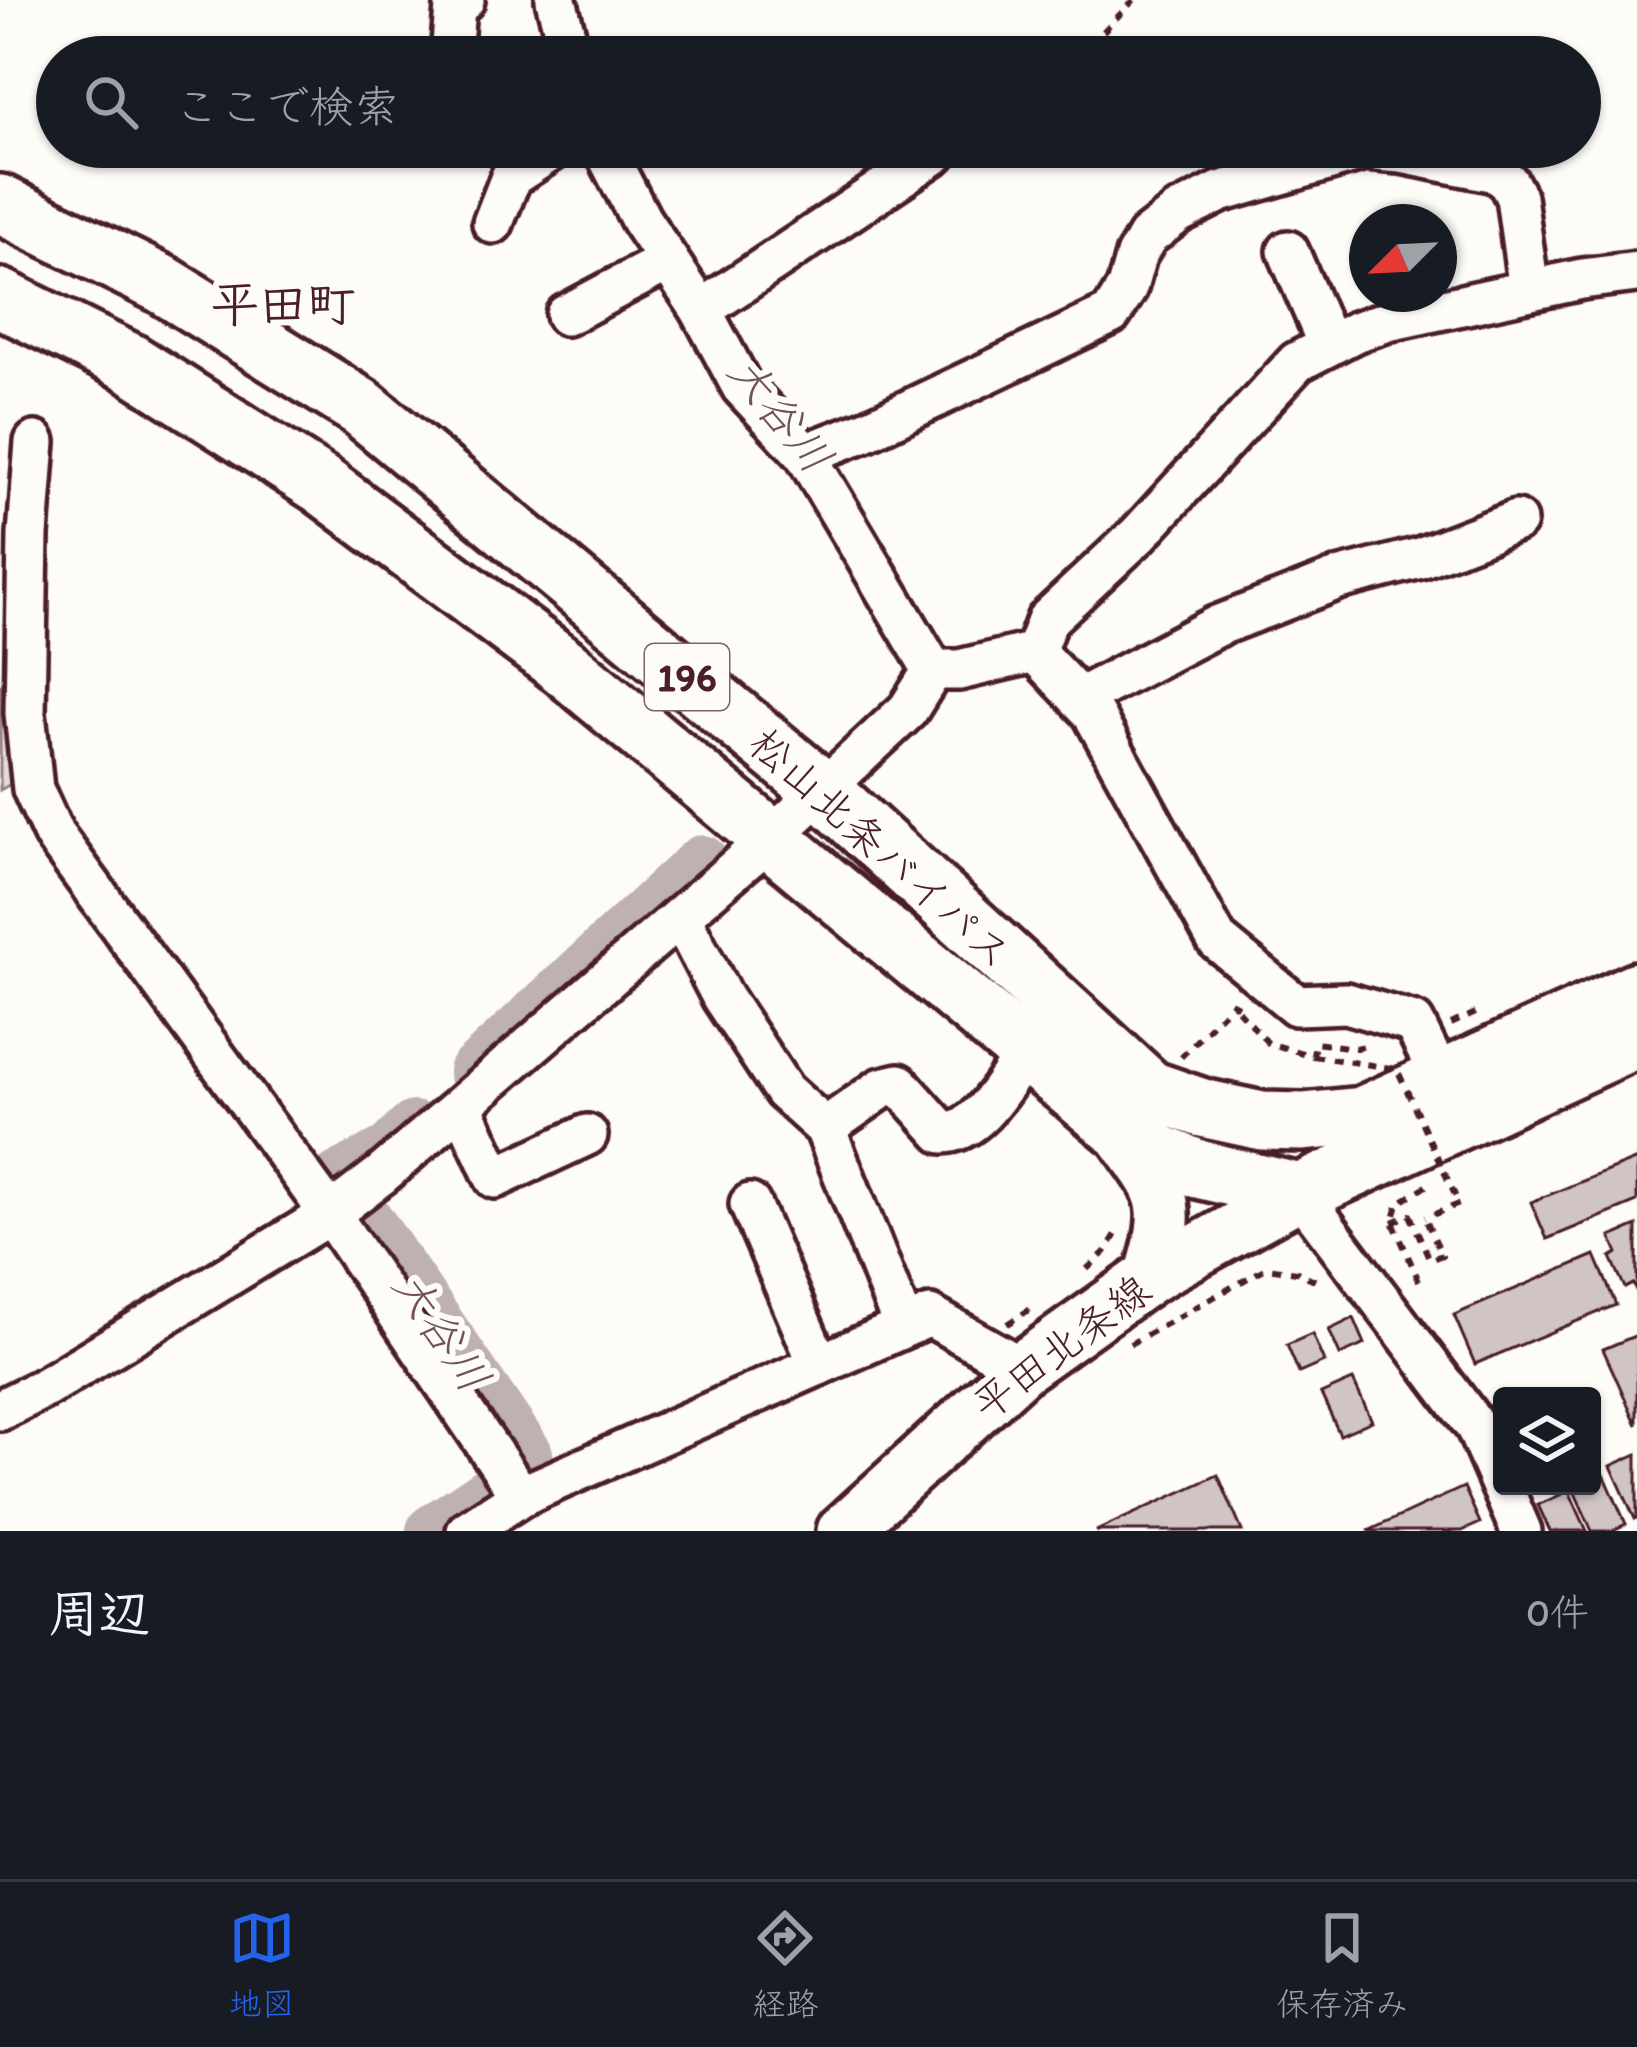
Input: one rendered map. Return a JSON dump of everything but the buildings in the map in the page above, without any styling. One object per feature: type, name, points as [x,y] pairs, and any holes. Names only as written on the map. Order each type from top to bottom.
[{"type":"highway","name":"松山北条バイパス","points":[[0,204],[164,285],[362,408],[822,790],[1133,1108]]},
{"type":"highway","name":"松山北条バイパス","points":[[0,298],[129,362],[322,485],[562,664],[1027,1052],[1133,1108],[1202,1108],[1262,1120],[1303,1122],[1362,1116],[1441,1079],[1627,1033]]},
{"type":"highway","name":"松山北条バイパス","points":[[1300,1193],[1627,1033]]},
{"type":"highway","name":"196","points":[[1133,1108],[1300,1193],[1362,1116]]},
{"type":"main road","points":[[1133,1108],[1166,1208],[1164,1236],[1151,1276]]},
{"type":"main road","name":"平田北条線","points":[[843,1531],[1022,1368],[1151,1276],[1300,1193]]},
{"type":"street","points":[[556,0],[565,36]]},
{"type":"street","points":[[453,36],[455,2]]},
{"type":"street","points":[[493,223],[502,168]]},
{"type":"street","points":[[614,168],[742,387],[805,454],[933,670]]},
{"type":"street","points":[[701,310],[914,168]]},
{"type":"street","points":[[805,454],[865,431],[1111,314],[1147,237],[1220,192],[1303,168]]},
{"type":"street","points":[[1475,168],[1495,172],[1516,197],[1529,290]]},
{"type":"street","points":[[1288,251],[1328,344]]},
{"type":"street","points":[[566,315],[668,261]]},
{"type":"street","points":[[1035,652],[1047,620],[1138,534],[1297,362],[1328,344],[1388,321],[1637,272]]},
{"type":"street","points":[[35,442],[25,713],[33,789],[54,836],[330,1214],[521,1496]]},
{"type":"street","points":[[1080,698],[1217,626],[1338,579],[1420,558],[1516,521]]},
{"type":"street","points":[[933,670],[959,670],[1035,652]]},
{"type":"street","points":[[1035,652],[1092,712],[1217,940],[1296,1005],[1346,1003],[1414,1023],[1441,1079]]},
{"type":"street","points":[[0,1410],[46,1388],[330,1214],[772,838],[908,710],[933,670]]},
{"type":"street","points":[[681,918],[722,997],[784,1091],[825,1128],[904,1327]]},
{"type":"street","points":[[825,1128],[882,1088],[899,1084],[943,1132],[957,1132],[972,1124],[1027,1052]]},
{"type":"street","points":[[461,1106],[496,1178],[587,1136]]},
{"type":"street","points":[[1300,1193],[1476,1427],[1521,1531]]},
{"type":"street","points":[[750,1204],[819,1365]]},
{"type":"street","points":[[467,1531],[521,1496],[930,1316],[1022,1368]]},
{"type":"path","points":[[1099,36],[1134,0]]},
{"type":"path","points":[[1232,1003],[1268,1043],[1313,1056],[1397,1069],[1459,1204],[1425,1218],[1442,1255],[1430,1260],[1410,1215],[1393,1222]]},
{"type":"path","points":[[1313,1056],[1316,1043],[1356,1048]]},
{"type":"path","points":[[1419,1280],[1393,1222],[1398,1204],[1451,1174]]},
{"type":"path","points":[[1118,1351],[1266,1268],[1298,1272],[1327,1286]]},
{"type":"green space","points":[[0,684],[9,706],[16,781],[0,790]]},
{"type":"waterway","name":"大谷川","points":[[475,1072],[702,862]]},
{"type":"waterway","name":"大谷川","points":[[338,1179],[390,1151],[414,1128]]},
{"type":"waterway","name":"大谷川","points":[[358,1208],[526,1454]]},
{"type":"waterway","name":"大谷川","points":[[433,1531],[493,1491]]},
{"type":"district","name":"平田町","points":[[283,304]]}]
